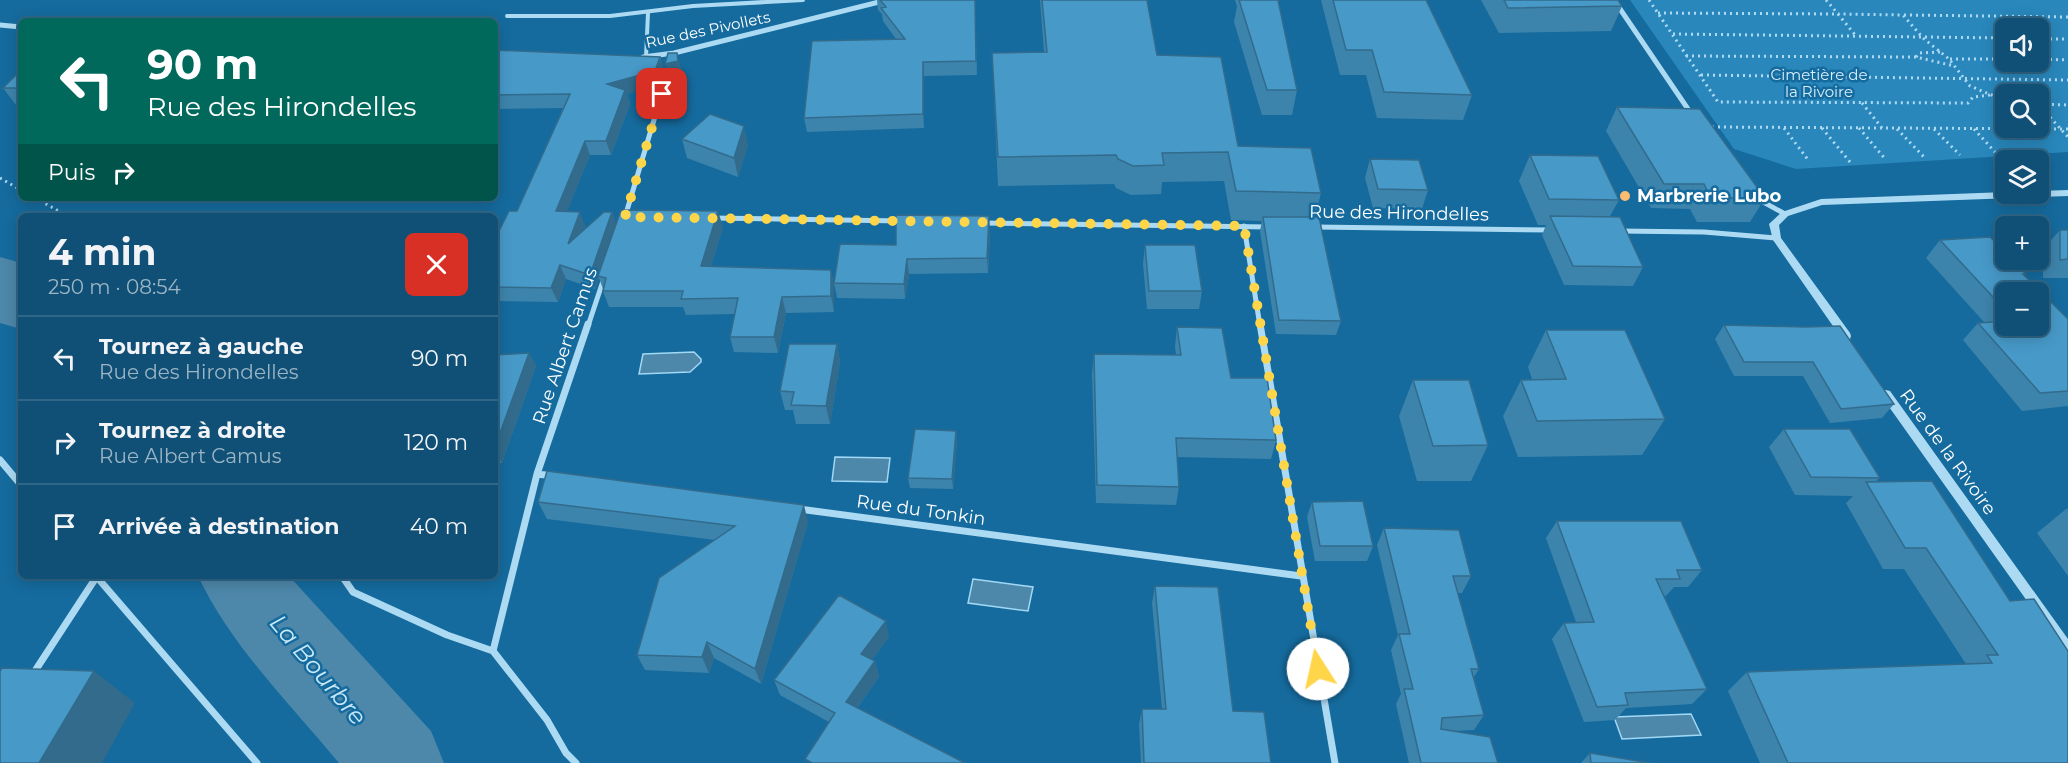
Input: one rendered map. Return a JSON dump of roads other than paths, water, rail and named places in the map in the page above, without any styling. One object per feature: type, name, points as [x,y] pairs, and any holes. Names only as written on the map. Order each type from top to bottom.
[{"type":"street","name":"Rue des Pivollets","points":[[635,58],[674,53],[887,0]]},
{"type":"street","points":[[1614,0],[1700,127]]},
{"type":"street","points":[[0,25],[18,27]]},
{"type":"street","points":[[621,228],[674,53]]},
{"type":"street","points":[[1752,193],[1758,200],[1785,214]]},
{"type":"street","points":[[1852,345],[1776,238],[1774,224],[1785,214],[1821,202],[2068,193]]},
{"type":"street","points":[[625,217],[637,217]]},
{"type":"street","points":[[708,218],[908,221]]},
{"type":"street","points":[[979,222],[1280,227]]},
{"type":"street","points":[[1244,226],[1301,576],[1335,763]]},
{"type":"street","name":"Rue des Hirondelles","points":[[1303,227],[1563,230]]},
{"type":"street","points":[[1610,231],[1704,232],[1776,238]]},
{"type":"street","name":"Rue Albert Camus","points":[[493,651],[537,474],[606,273]]},
{"type":"street","name":"Rue de la Rivoire","points":[[1879,384],[2068,649]]},
{"type":"street","points":[[0,460],[18,481]]},
{"type":"street","points":[[537,474],[560,477]]},
{"type":"street","name":"Rue du Tonkin","points":[[795,508],[1301,576]]},
{"type":"street","points":[[30,678],[94,579]]},
{"type":"street","points":[[99,579],[257,763]]},
{"type":"street","points":[[344,579],[353,591],[447,635],[493,651],[547,720],[566,753],[576,763]]},
{"type":"lane","points":[[507,16],[648,13],[693,6],[803,0]]},
{"type":"lane","points":[[646,57],[648,13]]},
{"type":"waterway","name":"La Bourbre","points":[[0,280],[18,301]]},
{"type":"waterway","name":"La Bourbre","points":[[241,579],[268,614],[398,763]]},
{"type":"place","name":"Marbrerie Lubo","points":[[1625,196]]},
{"type":"park label","name":"Cimetière de la Rivoire","points":[[1819,84]]}]
